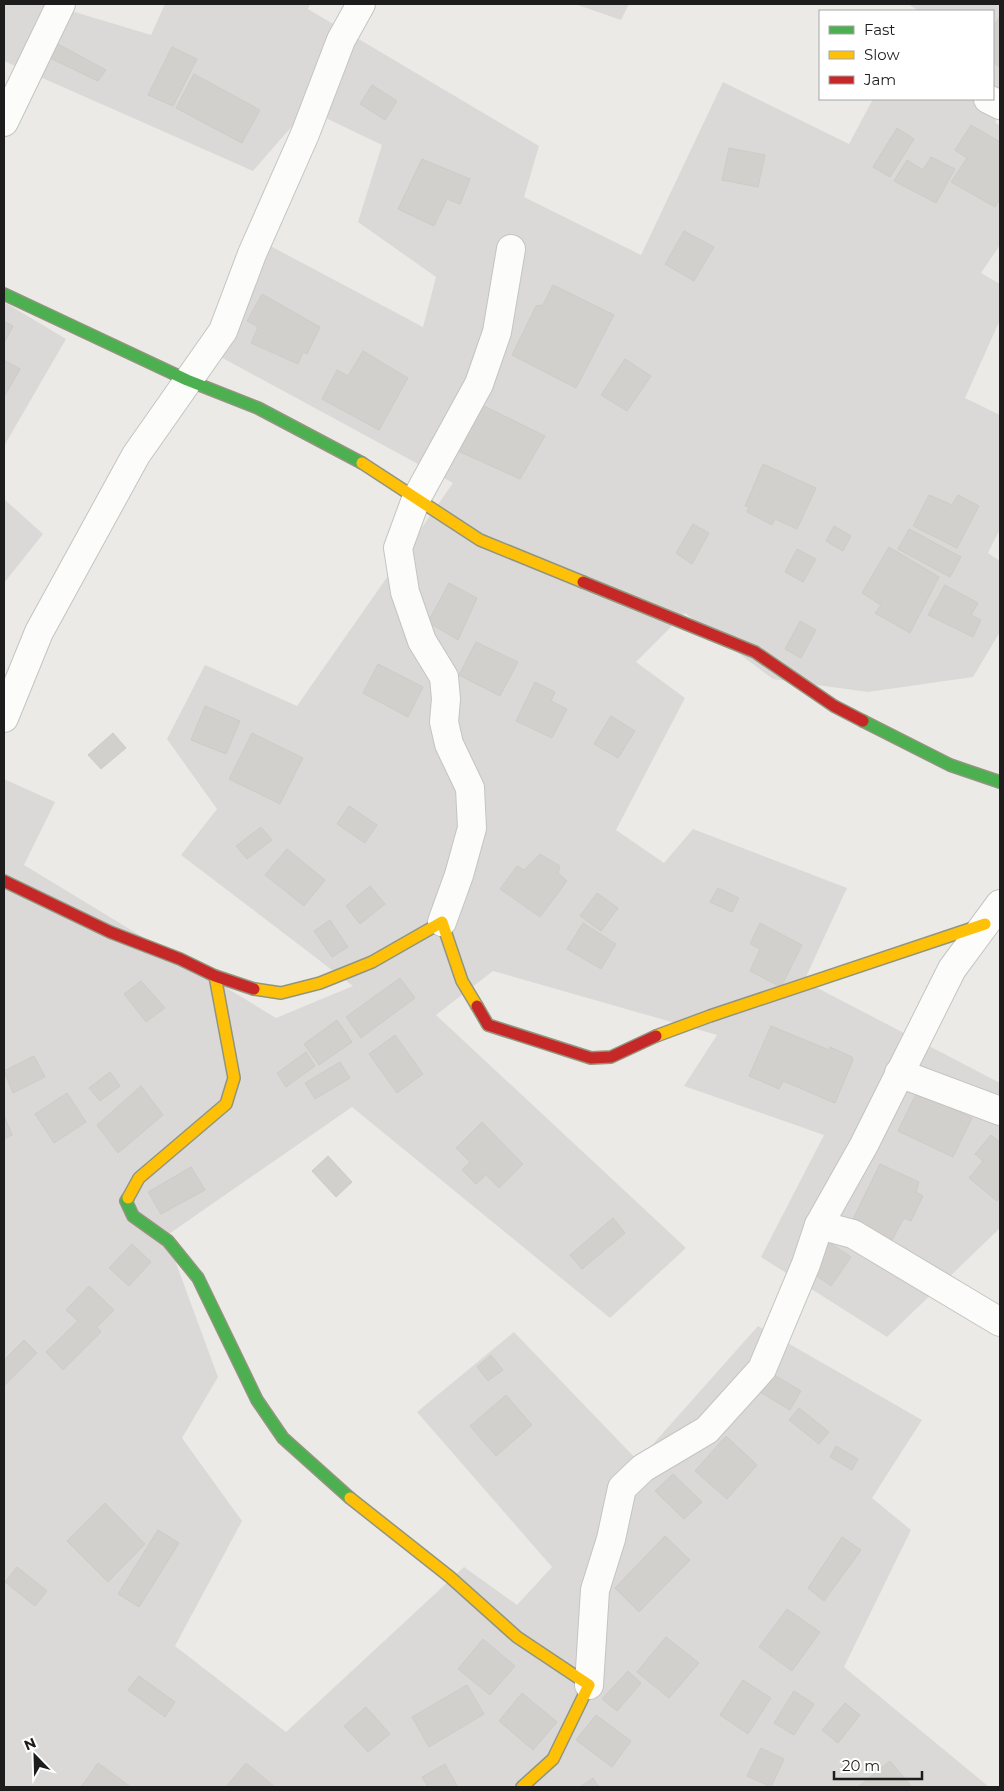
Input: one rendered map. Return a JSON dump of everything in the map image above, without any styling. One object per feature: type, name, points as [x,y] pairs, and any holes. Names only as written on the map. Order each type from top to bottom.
[{"type":"street","points":[[4,122],[61,4]]},
{"type":"street","points":[[4,718],[39,632],[136,455],[222,331],[341,40],[361,4]]},
{"type":"street","points":[[511,249],[497,332],[479,384],[416,499],[398,548],[405,592],[422,641],[444,677],[446,699],[444,722],[449,744],[470,788],[472,828],[459,875],[442,922],[462,981],[488,1026],[591,1058],[611,1057],[644,1041],[710,1016],[751,1004],[993,914]]},
{"type":"street","points":[[4,294],[187,380],[258,408],[351,456],[480,540],[755,652],[834,706],[950,765],[1000,782]]},
{"type":"street","points":[[4,881],[110,932],[180,959],[243,988],[281,994],[320,983],[372,962],[442,922]]},
{"type":"street","points":[[522,1787],[553,1759],[589,1686],[595,1590],[611,1539],[622,1488],[643,1468],[707,1430],[762,1369],[806,1264],[819,1225],[864,1144],[952,969],[993,914]]},
{"type":"street","points":[[215,976],[234,1078],[226,1104],[139,1178],[126,1201],[133,1216],[168,1241],[198,1278],[257,1400],[283,1438],[360,1507],[450,1578],[517,1637],[589,1686]]},
{"type":"street","points":[[899,1073],[1000,1111]]},
{"type":"street","points":[[819,1225],[853,1234],[1000,1322]]},
{"type":"shaded area","points":[[4,4],[70,4],[68,10],[151,35],[165,4],[310,4],[308,9],[539,146],[524,197],[641,255],[723,82],[849,144],[872,100],[994,100],[994,10],[917,10],[908,4],[1000,4],[1000,113],[995,122],[1000,126],[1000,245],[981,273],[1000,284],[1000,320],[965,398],[1000,415],[1000,529],[988,553],[1000,561],[1000,632],[973,677],[868,692],[773,679],[685,613],[636,662],[685,698],[616,830],[664,863],[693,829],[847,888],[804,981],[1000,1083],[1000,1228],[887,1337],[761,1257],[824,1135],[684,1086],[717,1035],[493,971],[436,1015],[686,1248],[610,1318],[352,1107],[166,1236],[218,1377],[182,1438],[242,1521],[175,1646],[286,1732],[464,1567],[517,1605],[552,1567],[417,1412],[514,1332],[638,1461],[758,1326],[922,1420],[872,1498],[911,1530],[844,1667],[989,1787],[4,1787],[4,779],[55,802],[24,865],[276,1018],[353,986],[181,855],[217,809],[167,739],[205,665],[297,706],[453,483],[206,349],[261,241],[423,327],[436,277],[358,222],[382,145],[307,109],[253,171],[4,61]]},
{"type":"shaded area","points":[[575,4],[629,4],[621,20]]},
{"type":"shaded area","points":[[4,302],[66,339],[4,446]]},
{"type":"shaded area","points":[[4,499],[43,534],[4,583]]},
{"type":"building","points":[[1000,16],[999,67],[994,63],[994,25]]},
{"type":"building","points":[[56,43],[106,70],[98,81],[50,58]]},
{"type":"building","points":[[172,47],[197,59],[173,106],[148,95]]},
{"type":"building","points":[[194,74],[260,110],[242,143],[176,108]]},
{"type":"building","points":[[372,85],[397,101],[385,120],[360,104]]},
{"type":"building","points":[[971,125],[1000,142],[1000,199],[995,207],[951,182],[967,158],[955,150]]},
{"type":"building","points":[[897,128],[914,139],[890,177],[873,167]]},
{"type":"building","points":[[729,148],[765,155],[758,187],[722,180]]},
{"type":"building","points":[[931,157],[955,169],[936,203],[894,181],[907,160],[923,170]]},
{"type":"building","points":[[422,159],[470,179],[460,204],[447,199],[434,226],[398,209]]},
{"type":"building","points":[[684,231],[714,247],[694,281],[665,264]]},
{"type":"building","points":[[553,285],[614,315],[576,388],[512,355],[536,306],[543,305]]},
{"type":"building","points":[[262,294],[320,327],[307,354],[303,352],[298,364],[251,343],[258,327],[247,321]]},
{"type":"building","points":[[4,321],[13,326],[4,343]]},
{"type":"building","points":[[363,351],[408,378],[379,430],[322,399],[337,370],[348,376]]},
{"type":"building","points":[[625,359],[651,376],[627,411],[601,395]]},
{"type":"building","points":[[4,360],[20,369],[4,397]]},
{"type":"building","points":[[482,405],[545,436],[520,479],[458,451]]},
{"type":"building","points":[[763,464],[816,488],[797,529],[775,519],[772,525],[747,512],[749,507],[745,506]]},
{"type":"building","points":[[929,495],[952,505],[958,495],[979,506],[957,548],[913,526]]},
{"type":"building","points":[[693,524],[709,533],[692,564],[676,553]]},
{"type":"building","points":[[834,526],[851,536],[843,551],[826,541]]},
{"type":"building","points":[[909,529],[961,557],[950,577],[898,549]]},
{"type":"building","points":[[889,547],[939,577],[910,633],[875,613],[881,605],[862,593]]},
{"type":"building","points":[[797,549],[816,559],[803,582],[785,572]]},
{"type":"building","points":[[449,583],[477,598],[458,640],[428,622]]},
{"type":"building","points":[[945,585],[978,603],[971,615],[981,620],[973,637],[928,615]]},
{"type":"building","points":[[800,621],[816,630],[801,658],[785,649]]},
{"type":"building","points":[[476,642],[518,662],[500,696],[459,675]]},
{"type":"building","points":[[378,664],[423,687],[408,717],[363,693]]},
{"type":"building","points":[[535,682],[555,692],[551,701],[567,709],[552,738],[516,721]]},
{"type":"building","points":[[205,706],[240,721],[226,754],[191,740]]},
{"type":"building","points":[[611,716],[635,731],[618,758],[594,744]]},
{"type":"building","points":[[113,733],[126,748],[101,769],[88,755]]},
{"type":"building","points":[[252,733],[303,758],[280,804],[229,779]]},
{"type":"building","points":[[349,806],[377,825],[365,843],[337,824]]},
{"type":"building","points":[[261,827],[272,840],[247,859],[236,846]]},
{"type":"building","points":[[287,849],[325,880],[304,906],[265,875]]},
{"type":"building","points":[[540,854],[560,866],[558,873],[567,881],[540,917],[500,889],[517,866],[524,870]]},
{"type":"building","points":[[370,886],[385,904],[360,924],[346,906]]},
{"type":"building","points":[[718,888],[739,898],[732,912],[710,902]]},
{"type":"building","points":[[597,893],[618,908],[601,931],[580,916]]},
{"type":"building","points":[[330,920],[348,947],[332,957],[314,931]]},
{"type":"building","points":[[583,923],[616,944],[601,969],[567,949]]},
{"type":"building","points":[[760,923],[802,945],[781,987],[750,971],[760,949],[750,944]]},
{"type":"building","points":[[400,978],[415,998],[361,1038],[346,1017]]},
{"type":"building","points":[[141,981],[165,1008],[146,1022],[124,994]]},
{"type":"building","points":[[337,1020],[352,1042],[319,1065],[304,1044]]},
{"type":"building","points":[[771,1026],[829,1050],[830,1047],[852,1057],[853,1060],[835,1103],[783,1081],[779,1089],[749,1076]]},
{"type":"building","points":[[395,1035],[423,1074],[397,1093],[369,1054]]},
{"type":"building","points":[[306,1052],[315,1066],[286,1087],[277,1073]]},
{"type":"building","points":[[34,1056],[45,1077],[13,1093],[4,1071]]},
{"type":"building","points":[[340,1062],[350,1078],[315,1099],[305,1083]]},
{"type":"building","points":[[110,1072],[120,1086],[100,1101],[89,1088]]},
{"type":"building","points":[[141,1086],[163,1115],[118,1153],[97,1125]]},
{"type":"building","points":[[917,1092],[972,1118],[953,1157],[898,1131]]},
{"type":"building","points":[[67,1093],[86,1122],[54,1143],[35,1114]]},
{"type":"building","points":[[4,1115],[12,1135],[4,1139]]},
{"type":"building","points":[[482,1122],[523,1164],[499,1188],[486,1175],[476,1184],[462,1170],[470,1162],[456,1148]]},
{"type":"building","points":[[991,1135],[1000,1142],[1000,1197],[997,1201],[969,1178],[983,1161],[975,1154]]},
{"type":"building","points":[[328,1156],[352,1182],[336,1197],[312,1171]]},
{"type":"building","points":[[880,1164],[919,1182],[916,1192],[923,1196],[911,1221],[904,1218],[892,1240],[852,1221]]},
{"type":"building","points":[[191,1167],[205,1190],[161,1214],[148,1192]]},
{"type":"building","points":[[613,1218],[625,1233],[582,1269],[570,1255]]},
{"type":"building","points":[[830,1243],[851,1257],[831,1286],[811,1272]]},
{"type":"building","points":[[132,1244],[151,1262],[129,1286],[109,1268]]},
{"type":"building","points":[[89,1286],[114,1310],[97,1327],[101,1332],[63,1370],[46,1352],[78,1321],[66,1310]]},
{"type":"building","points":[[24,1340],[37,1353],[4,1386],[4,1360]]},
{"type":"building","points":[[491,1355],[503,1370],[488,1381],[477,1367]]},
{"type":"building","points":[[771,1373],[801,1391],[790,1410],[760,1392]]},
{"type":"building","points":[[506,1395],[532,1425],[496,1456],[470,1426]]},
{"type":"building","points":[[799,1408],[829,1432],[819,1444],[789,1420]]},
{"type":"building","points":[[726,1436],[757,1465],[727,1499],[695,1471]]},
{"type":"building","points":[[836,1446],[858,1459],[852,1470],[830,1457]]},
{"type":"building","points":[[673,1474],[702,1502],[684,1519],[655,1491]]},
{"type":"building","points":[[105,1503],[145,1544],[108,1582],[67,1541]]},
{"type":"building","points":[[158,1530],[179,1543],[139,1607],[118,1594]]},
{"type":"building","points":[[665,1536],[690,1560],[639,1612],[615,1588]]},
{"type":"building","points":[[842,1537],[861,1550],[824,1601],[808,1588]]},
{"type":"building","points":[[17,1567],[47,1591],[35,1606],[5,1582]]},
{"type":"building","points":[[787,1609],[820,1632],[792,1671],[759,1647]]},
{"type":"building","points":[[666,1637],[699,1663],[669,1698],[637,1672]]},
{"type":"building","points":[[483,1639],[515,1666],[490,1695],[458,1669]]},
{"type":"building","points":[[628,1671],[641,1683],[617,1711],[602,1699]]},
{"type":"building","points":[[139,1676],[175,1702],[165,1717],[128,1690]]},
{"type":"building","points":[[743,1680],[771,1698],[748,1734],[720,1715]]},
{"type":"building","points":[[467,1685],[484,1714],[429,1747],[412,1717]]},
{"type":"building","points":[[794,1691],[814,1704],[794,1735],[774,1723]]},
{"type":"building","points":[[522,1693],[557,1722],[533,1750],[499,1721]]},
{"type":"building","points":[[845,1703],[860,1715],[838,1743],[822,1730]]},
{"type":"building","points":[[366,1707],[390,1734],[368,1752],[344,1726]]},
{"type":"building","points":[[596,1715],[631,1741],[612,1767],[576,1740]]},
{"type":"building","points":[[761,1748],[784,1759],[771,1787],[747,1776]]},
{"type":"building","points":[[890,1761],[912,1787],[859,1786]]},
{"type":"building","points":[[98,1763],[131,1787],[81,1787]]},
{"type":"building","points":[[246,1763],[275,1787],[226,1787]]},
{"type":"building","points":[[445,1764],[458,1787],[428,1787],[422,1777]]},
{"type":"building","points":[[593,1778],[599,1787],[580,1787]]},
{"type":"traffic: fast","points":[[4,294],[187,380],[258,408],[362,463]]},
{"type":"traffic: fast","points":[[863,721],[950,765],[1000,782]]},
{"type":"traffic: fast","points":[[128,1198],[126,1201],[133,1216],[168,1241],[198,1278],[257,1400],[283,1438],[350,1498]]},
{"type":"traffic: slow","points":[[362,463],[480,540],[583,582]]},
{"type":"traffic: slow","points":[[254,989],[281,993],[320,983],[372,962],[442,922],[462,981],[477,1006]]},
{"type":"traffic: slow","points":[[656,1036],[710,1016],[985,924]]},
{"type":"traffic: slow","points":[[128,1198],[139,1178],[226,1104],[234,1078],[215,976]]},
{"type":"traffic: slow","points":[[350,1498],[450,1577],[517,1637],[589,1685],[553,1759],[522,1787]]},
{"type":"traffic: jam","points":[[583,582],[755,652],[834,706],[863,721]]},
{"type":"traffic: jam","points":[[4,881],[110,932],[180,959],[215,976],[254,989]]},
{"type":"traffic: jam","points":[[477,1006],[488,1025],[591,1058],[611,1057],[656,1036]]}]
